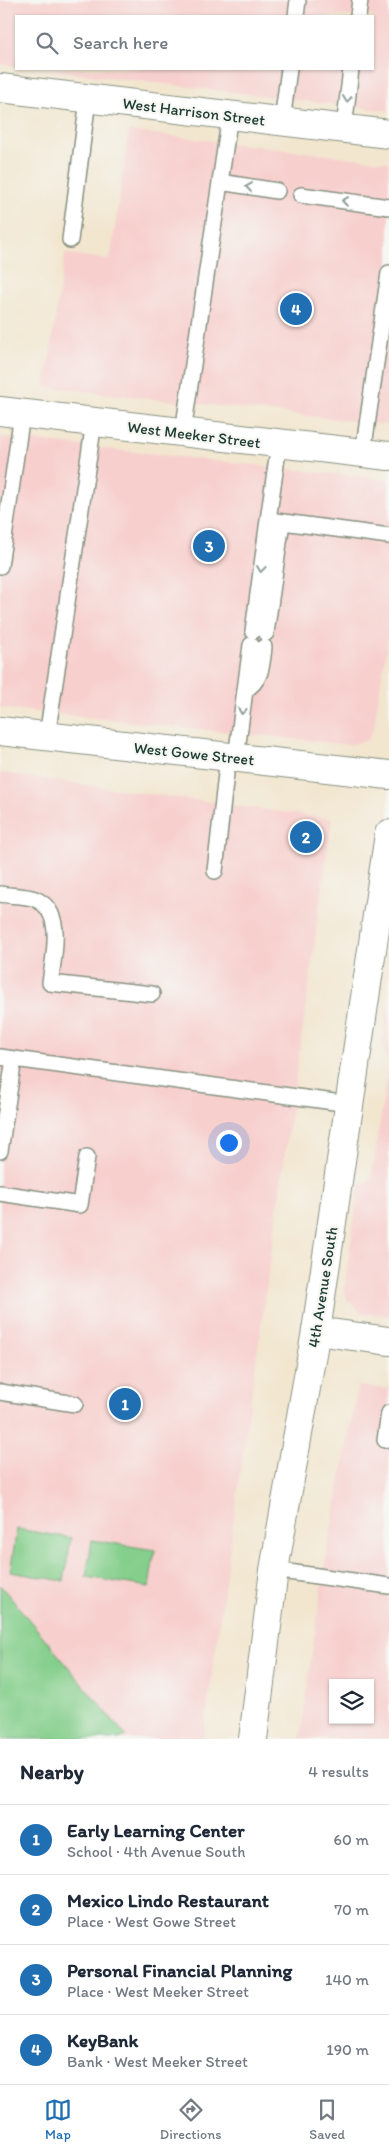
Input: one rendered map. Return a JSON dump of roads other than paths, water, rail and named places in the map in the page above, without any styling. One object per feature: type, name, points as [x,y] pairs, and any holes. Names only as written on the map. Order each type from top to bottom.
[{"type":"street","name":"West Harrison Street","points":[[0,88],[389,134]]},
{"type":"street","name":"West Meeker Street","points":[[11,412],[376,454]]},
{"type":"street","name":"West Gowe Street","points":[[0,731],[389,774]]},
{"type":"street","name":"4th Avenue South","points":[[253,1739],[274,1570],[316,1331],[389,834]]},
{"type":"street","points":[[316,1331],[389,1341]]},
{"type":"lane","points":[[296,15],[298,0]]},
{"type":"lane","points":[[358,15],[360,0]]},
{"type":"lane","points":[[282,121],[289,70]]},
{"type":"lane","points":[[344,128],[351,70]]},
{"type":"lane","points":[[70,240],[88,99]]},
{"type":"lane","points":[[183,432],[230,115]]},
{"type":"lane","points":[[220,182],[277,191]]},
{"type":"lane","points":[[301,195],[389,207]]},
{"type":"lane","points":[[376,454],[389,273]]},
{"type":"lane","points":[[0,566],[11,412]]},
{"type":"lane","points":[[47,736],[94,422]]},
{"type":"lane","points":[[215,871],[232,757],[245,690],[259,639],[275,521],[279,444]]},
{"type":"lane","points":[[275,521],[389,536]]},
{"type":"lane","points":[[0,894],[36,899],[49,909],[54,922],[55,938],[50,982],[152,994]]},
{"type":"lane","points":[[0,1151],[7,1058],[350,1104]]},
{"type":"lane","points":[[0,1193],[80,1205],[87,1157]]},
{"type":"lane","points":[[0,1392],[75,1404]]},
{"type":"lane","points":[[385,1440],[389,1413]]},
{"type":"lane","points":[[274,1570],[389,1586]]},
{"type":"place","name":"KeyBank","points":[[296,309]]},
{"type":"place","name":"Personal Financial Planning","points":[[209,546]]},
{"type":"place","name":"Mexico Lindo Restaurant","points":[[306,837]]},
{"type":"place","name":"Early Learning Center","points":[[125,1404]]}]
